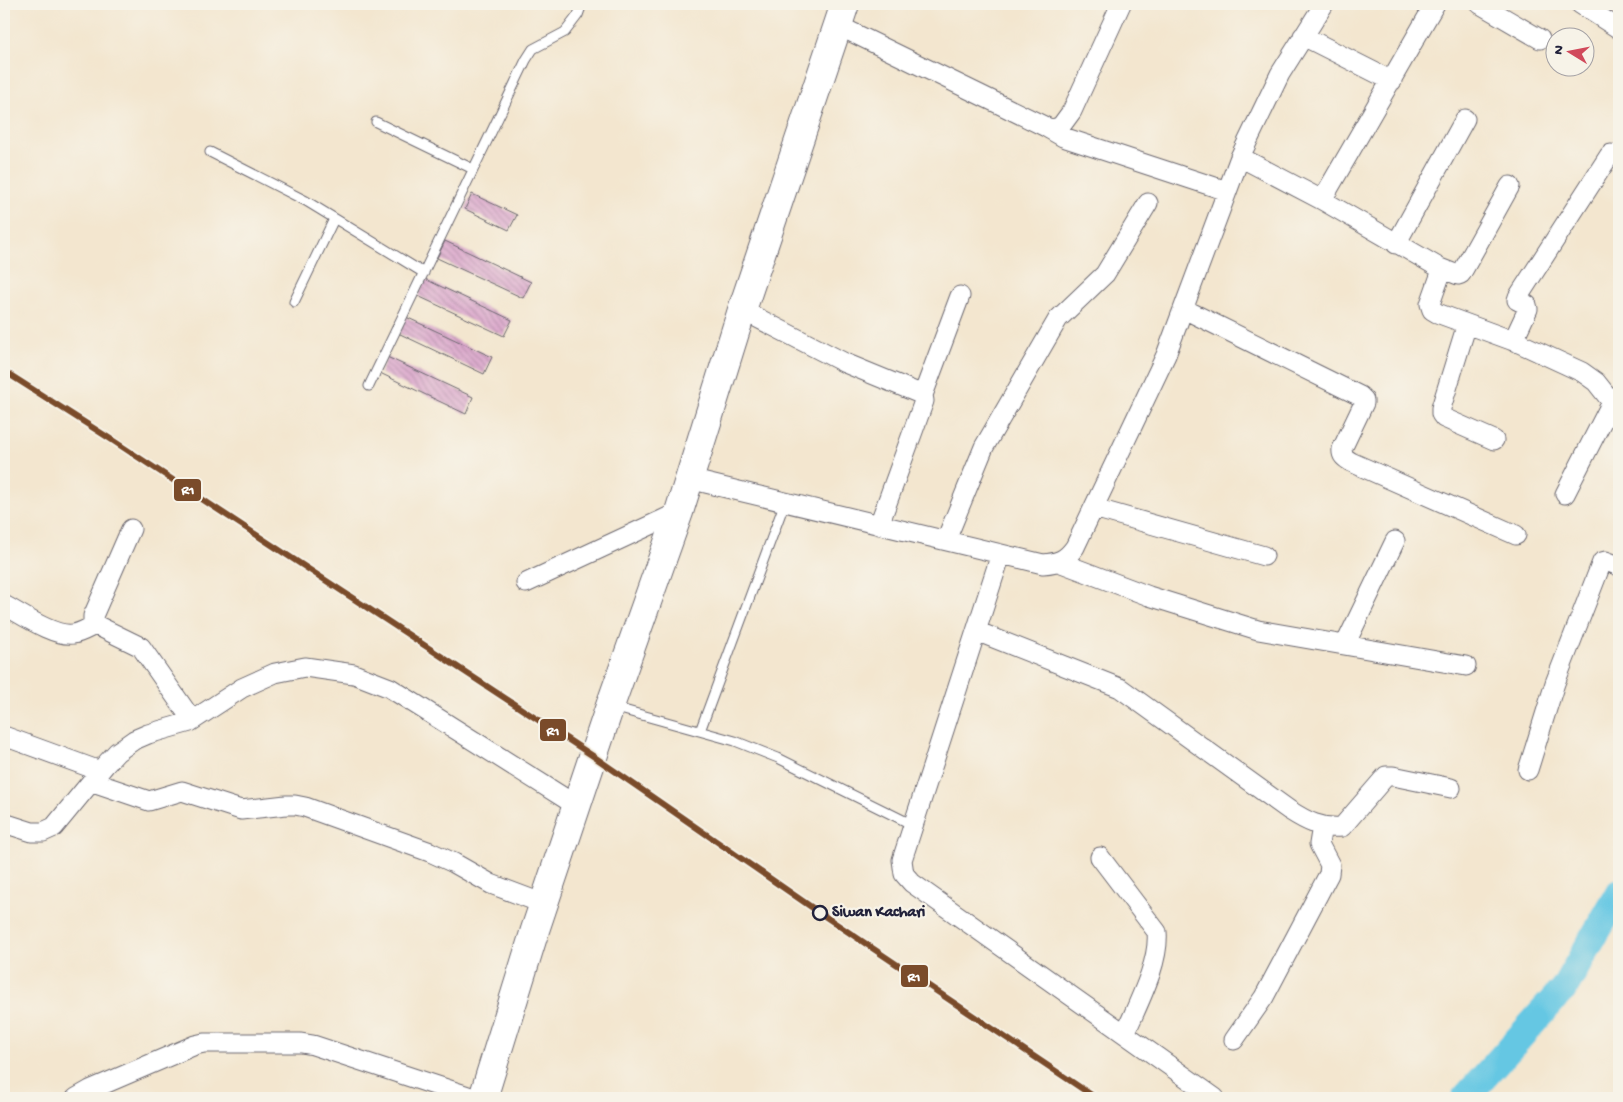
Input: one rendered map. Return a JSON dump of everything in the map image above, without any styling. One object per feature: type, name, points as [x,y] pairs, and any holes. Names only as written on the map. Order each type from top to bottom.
[{"type":"highway","points":[[483,1098],[544,904],[610,706],[679,512],[742,310],[841,14]]},
{"type":"street","points":[[1051,130],[1061,126],[1072,111],[1121,4]]},
{"type":"street","points":[[689,479],[1042,564],[1059,562],[1070,555],[1166,355],[1240,157],[1280,74],[1324,4]]},
{"type":"street","points":[[1322,200],[1435,4]]},
{"type":"street","points":[[1480,4],[1540,39]]},
{"type":"street","points":[[1580,4],[1619,29]]},
{"type":"street","points":[[841,14],[1063,137],[1227,190]]},
{"type":"street","points":[[1304,36],[1392,81]]},
{"type":"street","points":[[1396,244],[1465,119]]},
{"type":"street","points":[[1513,341],[1528,309],[1527,305],[1518,300],[1518,297],[1609,156],[1614,154],[1619,156]]},
{"type":"street","points":[[1240,157],[1322,200],[1440,268],[1458,275],[1461,274],[1510,186]]},
{"type":"street","points":[[946,540],[984,447],[1038,352],[1058,319],[1105,274],[1148,203]]},
{"type":"street","points":[[1440,268],[1441,272],[1430,304],[1430,307],[1436,313],[1513,341],[1582,372],[1596,382],[1615,406],[1565,494]]},
{"type":"street","points":[[879,525],[924,401],[923,395],[960,296]]},
{"type":"street","points":[[742,310],[845,362],[923,395]]},
{"type":"street","points":[[1184,310],[1360,396],[1364,403],[1342,449],[1344,457],[1351,462],[1516,536]]},
{"type":"street","points":[[1468,324],[1441,408],[1441,414],[1444,418],[1494,440]]},
{"type":"street","points":[[1094,508],[1264,556]]},
{"type":"street","points":[[526,583],[679,512]]},
{"type":"street","points":[[131,529],[93,616],[93,621],[95,625],[141,647],[192,720]]},
{"type":"street","points":[[1345,645],[1395,541]]},
{"type":"street","points":[[1002,554],[902,860],[904,874],[912,883],[1215,1098]]},
{"type":"street","points":[[1528,770],[1555,683],[1602,562],[1606,561],[1619,566]]},
{"type":"street","points":[[1059,562],[1149,596],[1258,630],[1466,666]]},
{"type":"street","points":[[4,605],[53,631],[66,634],[72,634],[95,625]]},
{"type":"street","points":[[976,631],[1120,688],[1308,822],[1322,826],[1342,827],[1386,776],[1451,788]]},
{"type":"street","points":[[4,822],[32,832],[43,832],[54,827],[117,752],[134,740],[192,720],[242,688],[275,673],[305,667],[354,674],[390,688],[577,806]]},
{"type":"street","points":[[4,736],[149,801],[182,791],[241,810],[295,805],[305,807],[430,852],[491,884],[544,904]]},
{"type":"street","points":[[1234,1040],[1264,996],[1329,874],[1330,865],[1319,844],[1322,826]]},
{"type":"street","points":[[1100,857],[1157,932],[1158,943],[1154,960],[1125,1034]]},
{"type":"street","points":[[76,1098],[90,1090],[195,1045],[214,1043],[308,1044],[474,1098]]},
{"type":"lane","points":[[369,386],[533,49],[565,32],[578,15],[582,4]]},
{"type":"lane","points":[[376,122],[474,169]]},
{"type":"lane","points":[[210,152],[306,201],[424,273]]},
{"type":"lane","points":[[294,302],[334,219]]},
{"type":"lane","points":[[700,731],[785,502]]},
{"type":"lane","points":[[610,706],[735,741],[778,758],[913,825]]},
{"type":"building","points":[[472,194],[517,215],[509,230],[465,209]]},
{"type":"building","points":[[445,241],[531,282],[523,298],[437,258]]},
{"type":"building","points":[[425,279],[512,320],[504,336],[418,296]]},
{"type":"building","points":[[406,317],[492,357],[484,374],[398,333]]},
{"type":"building","points":[[387,357],[473,397],[466,414],[380,373]]},
{"type":"waterway","points":[[1465,1098],[1564,988],[1619,893]]},
{"type":"transit line","name":"R1","points":[[4,371],[593,756],[820,913],[1096,1098]]},
{"type":"place","name":"Siwan Kachari","points":[[820,913]]}]
